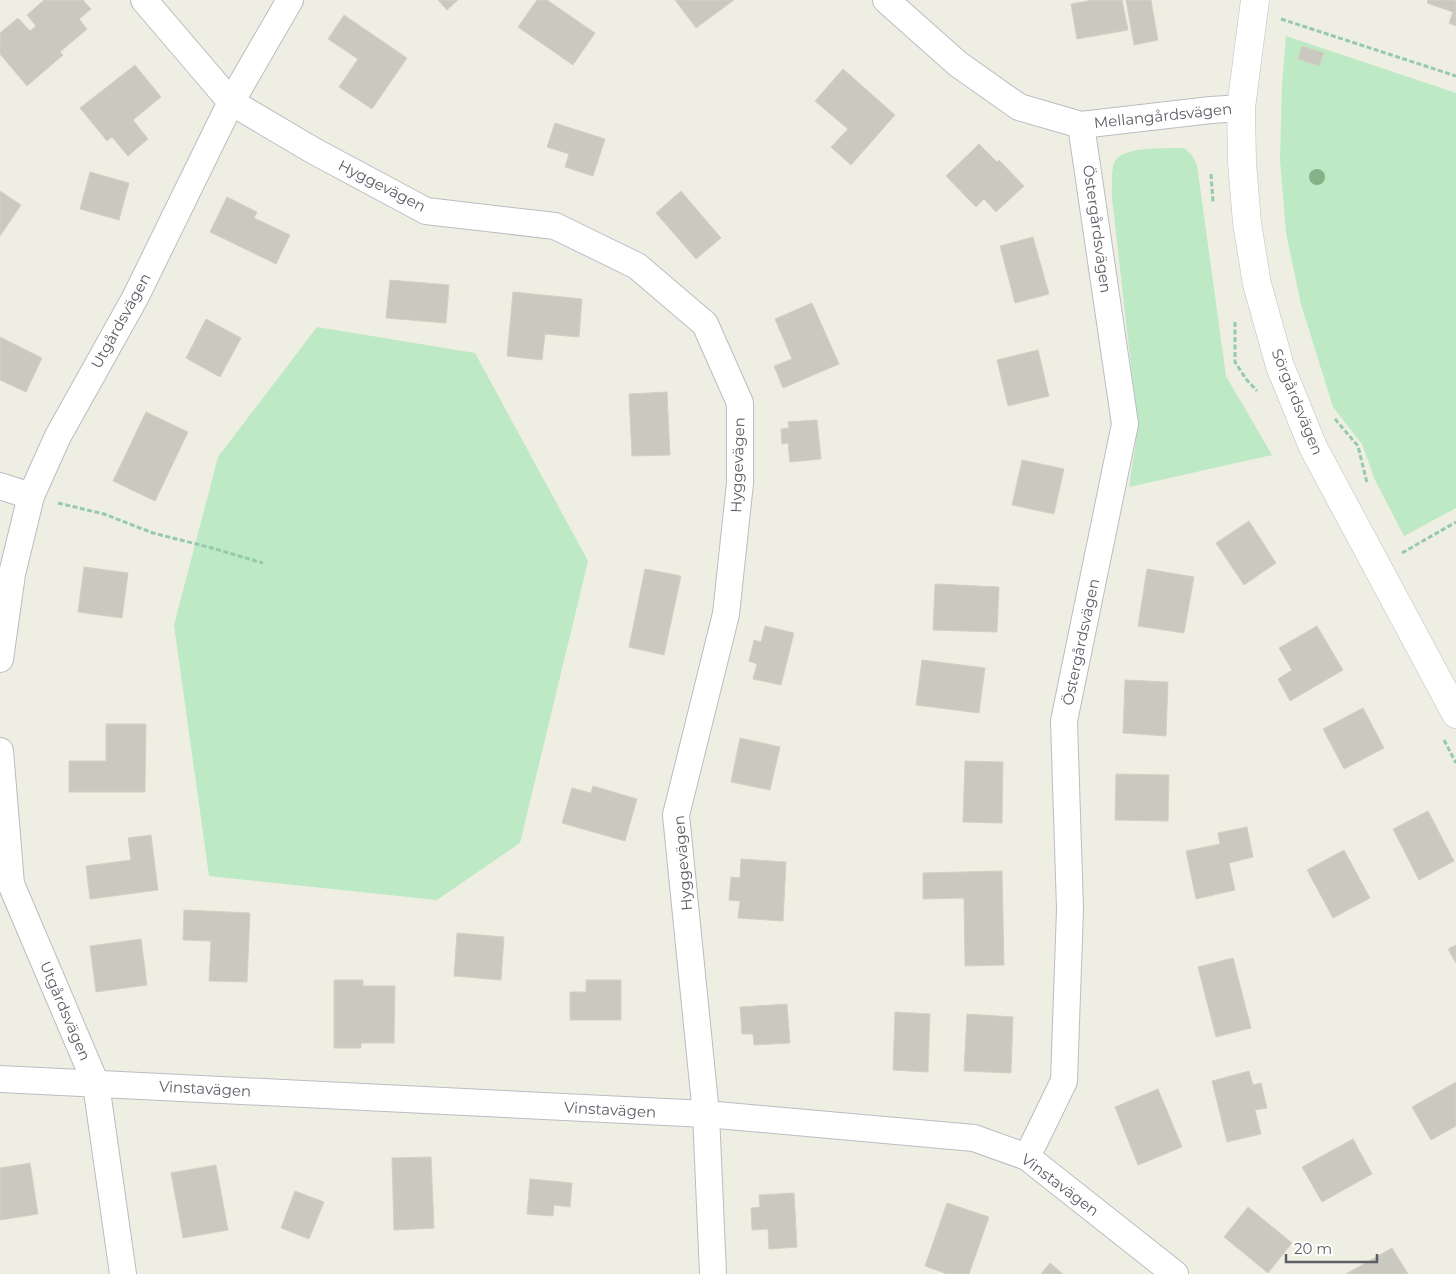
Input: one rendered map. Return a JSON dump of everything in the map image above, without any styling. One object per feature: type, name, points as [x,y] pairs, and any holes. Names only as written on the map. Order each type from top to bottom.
[{"type":"street","name":"Hyggevägen","points":[[144,0],[231,102],[314,151],[426,211],[555,226],[637,266],[705,324],[740,403],[740,482],[726,614],[676,815],[706,1114],[713,1274]]},
{"type":"street","name":"Utgårdsvägen","points":[[0,659],[12,574],[31,496],[58,436],[135,298],[231,102],[290,0]]},
{"type":"street","name":"Mellangårdsvägen","points":[[886,0],[958,64],[1019,107],[1081,125],[1240,108]]},
{"type":"street","name":"Sörgårdsvägen","points":[[1254,0],[1240,108],[1242,162],[1247,223],[1257,284],[1280,366],[1313,447],[1456,714]]},
{"type":"street","name":"Östergårdsvägen","points":[[1027,1156],[1064,1081],[1070,909],[1064,722],[1125,424],[1081,125]]},
{"type":"street","points":[[0,486],[31,496]]},
{"type":"street","name":"Utgårdsvägen","points":[[0,751],[11,884],[96,1084],[123,1274]]},
{"type":"street","name":"Vinstavägen","points":[[0,1079],[706,1114],[974,1138],[1027,1156],[1175,1274]]},
{"type":"path","points":[[1278,27],[1279,18],[1456,76]]},
{"type":"path","points":[[1332,416],[1358,446],[1369,492]]},
{"type":"path","points":[[31,496],[104,514],[153,533],[263,563]]},
{"type":"path","points":[[1397,546],[1401,554],[1456,522]]},
{"type":"green space","points":[[1286,36],[1456,93],[1456,508],[1404,536],[1375,480],[1362,444],[1333,407],[1301,304],[1286,233],[1280,160],[1282,85]]},
{"type":"green space","points":[[1156,148],[1184,148],[1192,155],[1197,165],[1226,376],[1272,455],[1129,487],[1138,427],[1112,198],[1113,166],[1118,157],[1126,153]]},
{"type":"green space","points":[[317,327],[475,353],[588,561],[520,843],[437,900],[209,876],[174,625],[218,457]]},
{"type":"building","points":[[44,0],[83,0],[91,9],[79,19],[87,29],[60,52],[63,55],[27,86],[0,54],[0,33],[18,18],[30,31],[36,26],[27,15]]},
{"type":"building","points":[[438,0],[458,0],[447,10]]},
{"type":"building","points":[[537,0],[547,0],[595,33],[573,65],[518,27]]},
{"type":"building","points":[[675,0],[734,0],[696,28]]},
{"type":"building","points":[[1093,0],[1122,0],[1128,30],[1077,39],[1071,4]]},
{"type":"building","points":[[1126,0],[1151,0],[1158,40],[1134,45]]},
{"type":"building","points":[[1428,0],[1456,0],[1456,26],[1449,23],[1453,12],[1427,3]]},
{"type":"building","points":[[344,15],[407,58],[372,109],[339,87],[358,59],[328,39]]},
{"type":"building","points":[[1302,46],[1324,53],[1319,66],[1298,59]]},
{"type":"building","points":[[135,65],[161,97],[133,120],[148,139],[128,156],[112,137],[107,141],[80,108]]},
{"type":"building","points":[[843,69],[895,115],[851,165],[831,147],[848,129],[815,101]]},
{"type":"building","points":[[555,123],[605,139],[593,176],[565,167],[569,154],[547,147]]},
{"type":"building","points":[[979,144],[997,162],[999,160],[1024,186],[996,212],[984,199],[976,207],[946,176]]},
{"type":"building","points":[[90,172],[129,183],[119,220],[80,209]]},
{"type":"building","points":[[0,191],[21,205],[0,236]]},
{"type":"building","points":[[681,191],[721,238],[696,259],[656,213]]},
{"type":"building","points":[[227,197],[257,212],[254,218],[290,235],[276,264],[210,232]]},
{"type":"building","points":[[1033,237],[1049,294],[1015,303],[1000,246]]},
{"type":"building","points":[[390,280],[449,285],[446,323],[386,318]]},
{"type":"building","points":[[513,292],[582,299],[579,337],[545,334],[542,360],[507,356]]},
{"type":"building","points":[[812,303],[839,364],[783,388],[774,366],[792,359],[775,319]]},
{"type":"building","points":[[206,319],[241,338],[220,377],[186,358]]},
{"type":"building","points":[[0,337],[42,358],[26,392],[0,380]]},
{"type":"building","points":[[1038,350],[1049,396],[1008,406],[997,360]]},
{"type":"building","points":[[667,392],[670,455],[632,456],[629,394]]},
{"type":"building","points":[[146,412],[188,432],[155,501],[113,481]]},
{"type":"building","points":[[817,420],[821,459],[790,462],[788,443],[782,444],[781,429],[789,428],[788,422]]},
{"type":"building","points":[[1022,460],[1064,469],[1054,514],[1012,505]]},
{"type":"building","points":[[1249,521],[1276,563],[1244,585],[1216,543]]},
{"type":"building","points":[[84,567],[128,573],[122,618],[78,612]]},
{"type":"building","points":[[645,569],[681,576],[664,655],[629,647]]},
{"type":"building","points":[[1147,569],[1194,577],[1184,633],[1138,626]]},
{"type":"building","points":[[935,584],[999,587],[997,632],[933,630]]},
{"type":"building","points":[[765,626],[794,633],[781,685],[753,679],[757,664],[749,661],[754,640],[761,642]]},
{"type":"building","points":[[1317,626],[1343,670],[1290,701],[1278,679],[1292,670],[1279,648]]},
{"type":"building","points":[[922,660],[985,668],[979,713],[916,705]]},
{"type":"building","points":[[1125,680],[1168,682],[1166,736],[1123,733]]},
{"type":"building","points":[[1363,708],[1384,748],[1344,769],[1323,729]]},
{"type":"building","points":[[106,724],[146,724],[145,792],[69,792],[69,761],[106,761]]},
{"type":"building","points":[[740,738],[780,747],[770,790],[731,782]]},
{"type":"building","points":[[965,761],[1003,762],[1002,823],[963,822]]},
{"type":"building","points":[[1116,774],[1169,775],[1168,821],[1115,820]]},
{"type":"building","points":[[593,786],[637,799],[625,841],[562,823],[572,788],[591,793]]},
{"type":"building","points":[[1428,811],[1454,861],[1419,880],[1393,829]]},
{"type":"building","points":[[1247,827],[1253,857],[1229,863],[1235,890],[1196,899],[1186,851],[1220,844],[1218,833]]},
{"type":"building","points":[[151,835],[158,890],[90,899],[86,866],[131,860],[128,838]]},
{"type":"building","points":[[1344,850],[1370,898],[1333,918],[1307,870]]},
{"type":"building","points":[[741,859],[786,862],[783,921],[738,918],[740,901],[729,900],[731,877],[740,878]]},
{"type":"building","points":[[1002,871],[1004,965],[965,966],[964,898],[923,899],[923,873]]},
{"type":"building","points":[[184,910],[250,913],[247,982],[209,981],[211,941],[183,940]]},
{"type":"building","points":[[457,933],[504,937],[501,980],[454,976]]},
{"type":"building","points":[[141,939],[147,985],[96,992],[90,946]]},
{"type":"building","points":[[1456,945],[1456,963],[1448,949]]},
{"type":"building","points":[[1233,958],[1251,1028],[1216,1037],[1198,967]]},
{"type":"building","points":[[334,980],[363,980],[363,986],[395,986],[394,1043],[361,1043],[361,1048],[334,1048]]},
{"type":"building","points":[[586,980],[621,980],[621,1020],[570,1020],[570,992],[586,992]]},
{"type":"building","points":[[787,1004],[790,1043],[754,1045],[753,1034],[742,1034],[740,1007]]},
{"type":"building","points":[[895,1012],[930,1014],[928,1072],[893,1070]]},
{"type":"building","points":[[967,1014],[1013,1017],[1011,1073],[964,1071]]},
{"type":"building","points":[[1249,1071],[1253,1085],[1261,1083],[1267,1108],[1255,1110],[1261,1134],[1227,1142],[1212,1081]]},
{"type":"building","points":[[1456,1082],[1456,1126],[1431,1140],[1412,1107]]},
{"type":"building","points":[[1158,1089],[1182,1147],[1138,1165],[1115,1107]]},
{"type":"building","points":[[1353,1139],[1372,1174],[1322,1202],[1302,1167]]},
{"type":"building","points":[[431,1157],[434,1228],[394,1230],[392,1158]]},
{"type":"building","points":[[30,1163],[38,1214],[0,1220],[0,1168]]},
{"type":"building","points":[[216,1165],[228,1230],[183,1238],[171,1173]]},
{"type":"building","points":[[530,1179],[572,1183],[570,1207],[554,1205],[553,1216],[527,1214]]},
{"type":"building","points":[[295,1191],[324,1202],[309,1239],[281,1228]]},
{"type":"building","points":[[794,1193],[797,1247],[769,1249],[768,1229],[752,1230],[751,1208],[760,1207],[759,1195]]},
{"type":"building","points":[[947,1203],[989,1217],[969,1274],[947,1274],[925,1266]]},
{"type":"building","points":[[1248,1207],[1292,1243],[1268,1273],[1224,1237]]},
{"type":"building","points":[[1392,1248],[1408,1274],[1346,1274]]},
{"type":"building","points":[[1050,1263],[1063,1274],[1041,1274]]}]
